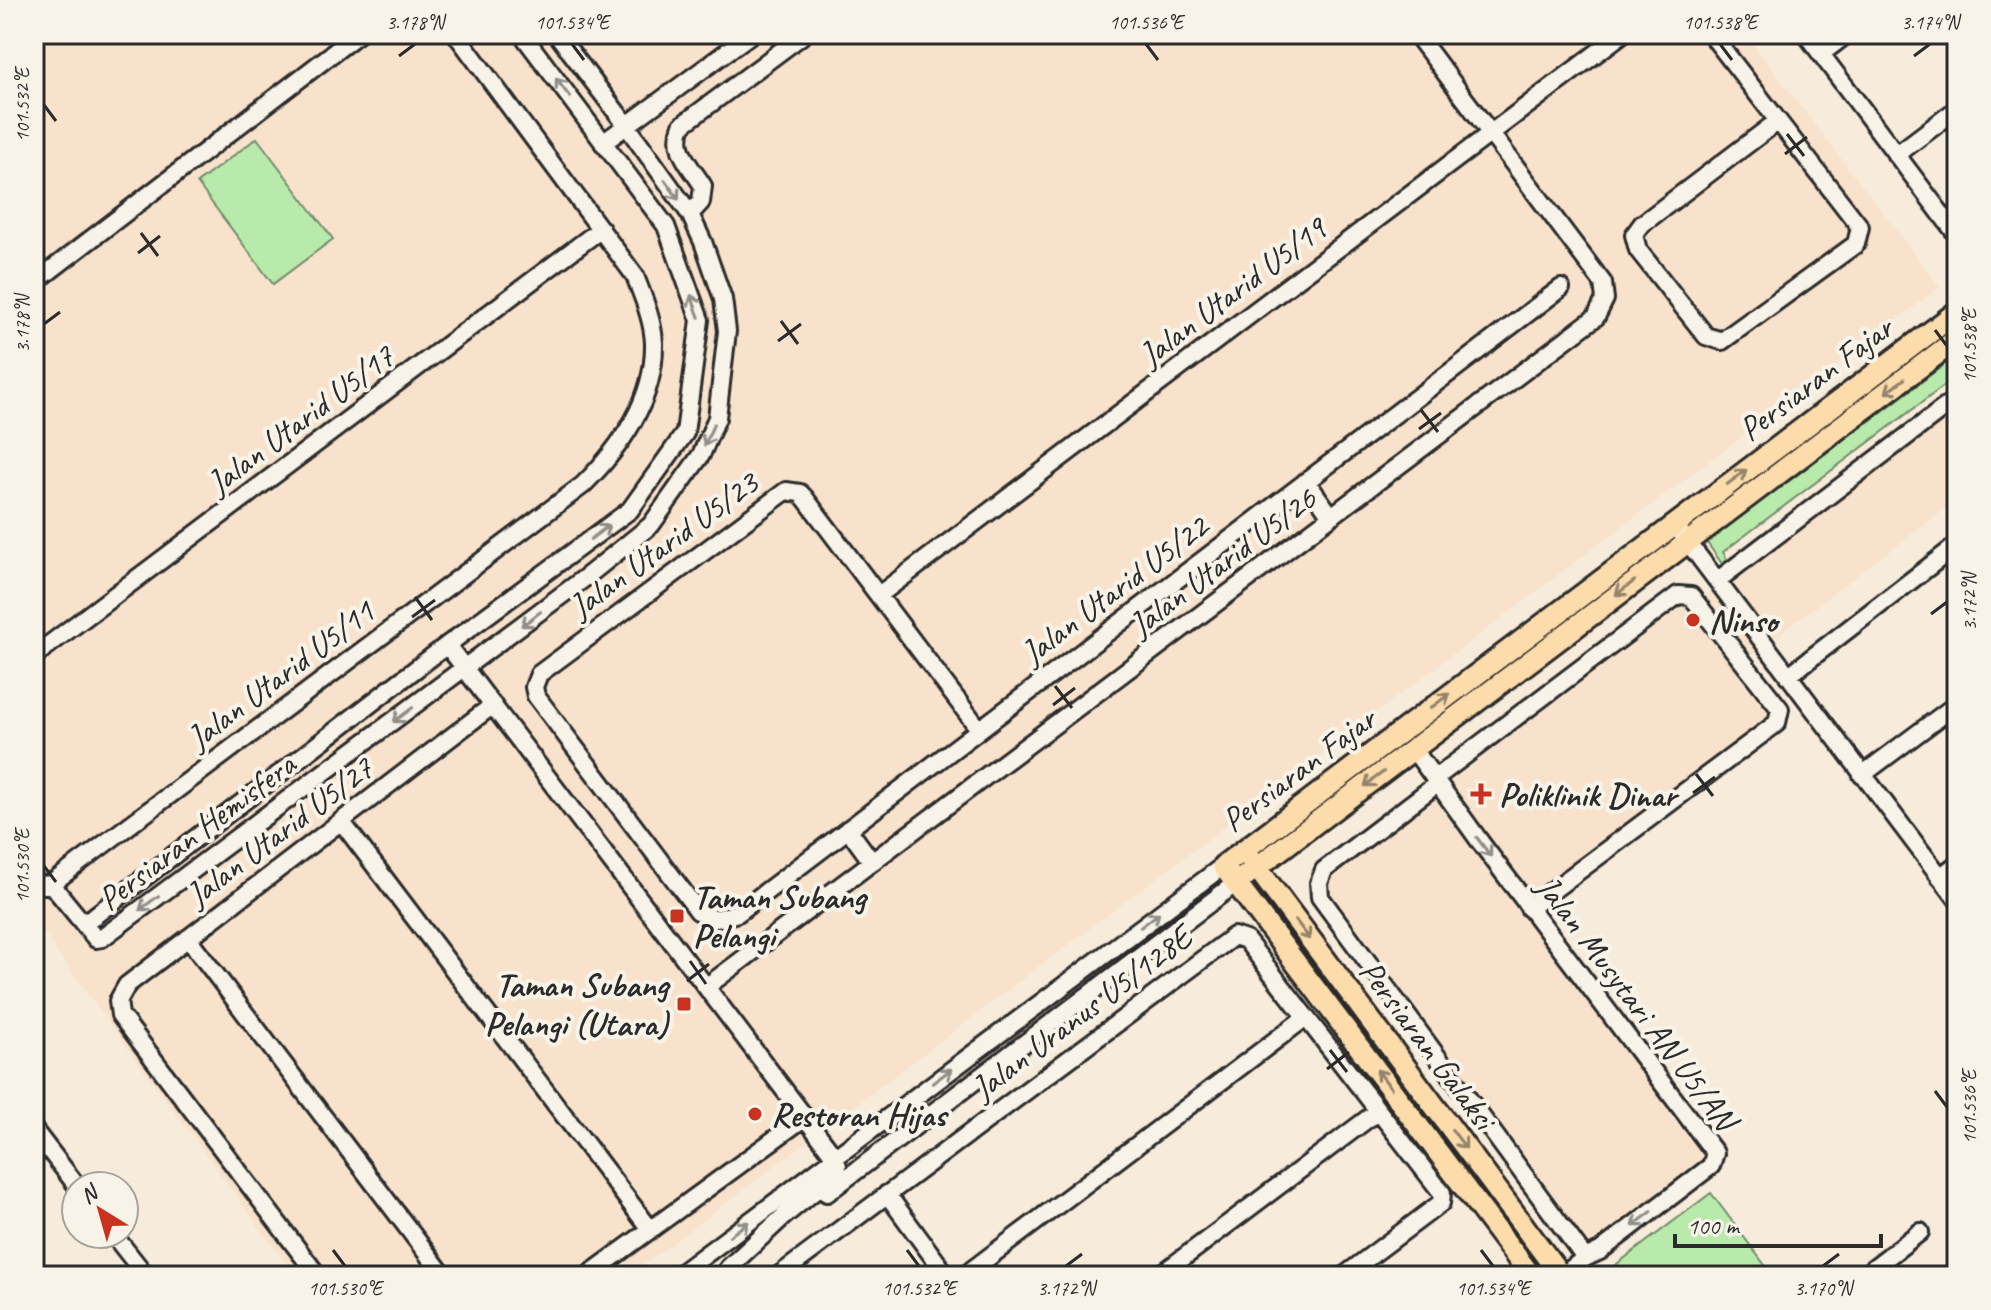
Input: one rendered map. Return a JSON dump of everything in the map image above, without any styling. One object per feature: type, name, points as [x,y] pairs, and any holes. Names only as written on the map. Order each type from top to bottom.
[{"type":"main road","name":"Persiaran Fajar","points":[[1223,866],[1957,312]]},
{"type":"main road","name":"Persiaran Fajar","points":[[1236,883],[1957,339]]},
{"type":"main road","name":"Persiaran Galaksi","points":[[1244,850],[1562,1276]]},
{"type":"main road","name":"Persiaran Galaksi","points":[[1223,866],[1531,1276]]},
{"type":"street","points":[[34,283],[358,34]]},
{"type":"street","name":"Jalan Utarid U5/11","points":[[84,924],[42,885],[583,485],[619,446],[645,396],[654,341],[635,276],[456,34]]},
{"type":"street","name":"Persiaran Hemisfera","points":[[522,34],[666,226],[700,320],[685,433],[630,510],[447,645],[84,924],[96,939],[102,938],[465,668],[651,525],[701,455],[717,418],[727,331],[723,299],[690,214],[557,34]]},
{"type":"street","points":[[603,143],[751,34]]},
{"type":"street","points":[[690,214],[701,202],[703,186],[678,146],[677,137],[682,125],[804,34]]},
{"type":"street","name":"Jalan Utarid U5/26","points":[[706,987],[1596,317],[1605,299],[1603,283],[1416,34]]},
{"type":"street","name":"Jalan Utarid U5/19","points":[[879,595],[1622,34]]},
{"type":"street","points":[[1711,34],[1860,227],[1856,244],[1722,341],[1706,336],[1638,250],[1634,235],[1642,224],[1778,121]]},
{"type":"street","points":[[1806,34],[1957,235]]},
{"type":"street","points":[[1821,54],[1847,34]]},
{"type":"street","points":[[1896,155],[1957,109]]},
{"type":"street","name":"Jalan Utarid U5/17","points":[[34,656],[601,229]]},
{"type":"street","name":"Jalan Utarid U5/22","points":[[698,911],[716,919],[738,913],[1561,288]]},
{"type":"street","points":[[1718,580],[1957,398]]},
{"type":"street","points":[[1306,481],[1331,516]]},
{"type":"street","name":"Jalan Utarid U5/23","points":[[698,911],[536,696],[534,687],[539,674],[786,491],[800,493],[805,498],[979,729]]},
{"type":"street","points":[[1674,523],[1957,899]]},
{"type":"street","points":[[1788,676],[1957,545]]},
{"type":"street","points":[[1529,908],[1777,723],[1780,709],[1691,596],[1678,595],[1436,781],[1324,870],[1319,883],[1320,897],[1585,1258],[1562,1276]]},
{"type":"street","points":[[447,645],[835,1157],[838,1166],[833,1176],[723,1272]]},
{"type":"street","points":[[1862,775],[1957,704]]},
{"type":"street","name":"Jalan Utarid U5/27","points":[[318,1276],[120,1015],[118,1001],[127,985],[493,705]]},
{"type":"street","name":"Jalan Musytari AN U5/AN","points":[[1414,750],[1529,908],[1715,1153],[1711,1166],[1600,1251],[1585,1258]]},
{"type":"street","points":[[341,821],[650,1229]]},
{"type":"street","points":[[848,829],[872,862]]},
{"type":"street","points":[[1940,877],[1957,864]]},
{"type":"street","name":"Persiaran Fajar","points":[[677,1276],[1223,866]]},
{"type":"street","name":"Persiaran Fajar","points":[[723,1272],[1236,883]]},
{"type":"street","name":"Jalan Uranus U5/128E","points":[[778,1276],[1234,936],[1246,940],[1306,1017]]},
{"type":"street","points":[[188,938],[444,1276]]},
{"type":"street","points":[[964,1276],[1306,1017],[1443,1198],[1441,1203],[1344,1276]]},
{"type":"street","points":[[835,1157],[863,1155],[977,1080]]},
{"type":"street","points":[[1159,1276],[1378,1111]]},
{"type":"street","points":[[587,1276],[805,1117]]},
{"type":"street","points":[[34,1130],[65,1170]]},
{"type":"street","points":[[887,1194],[947,1276]]},
{"type":"street","points":[[1863,1276],[1920,1232]]},
{"type":"street","points":[[126,1250],[146,1276]]},
{"type":"shaded area","points":[[34,34],[1745,34],[1940,287],[629,1276],[295,1276],[34,920]]},
{"type":"shaded area","points":[[1957,404],[1957,500],[1739,664],[1775,711],[1774,718],[1522,906],[1709,1154],[1706,1163],[1598,1247],[1585,1252],[1324,895],[1329,873],[1687,601],[1692,606]]},
{"type":"green space","points":[[257,138],[333,239],[273,284],[197,183]]},
{"type":"green space","points":[[1957,355],[1957,376],[1723,552],[1728,561],[1723,565],[1705,540],[1845,434],[1870,421]]},
{"type":"green space","points":[[1670,536],[1674,541],[1267,851],[1263,846]]},
{"type":"green space","points":[[1711,1193],[1773,1276],[1601,1276]]},
{"type":"place","name":"Ninso","points":[[1693,620]]},
{"type":"place","name":"Poliklinik Dinar","points":[[1481,794]]},
{"type":"place","name":"Taman Subang Pelangi","points":[[677,916]]},
{"type":"place","name":"Taman Subang Pelangi (Utara)","points":[[684,1004]]},
{"type":"place","name":"Restoran Hijas","points":[[755,1114]]}]
